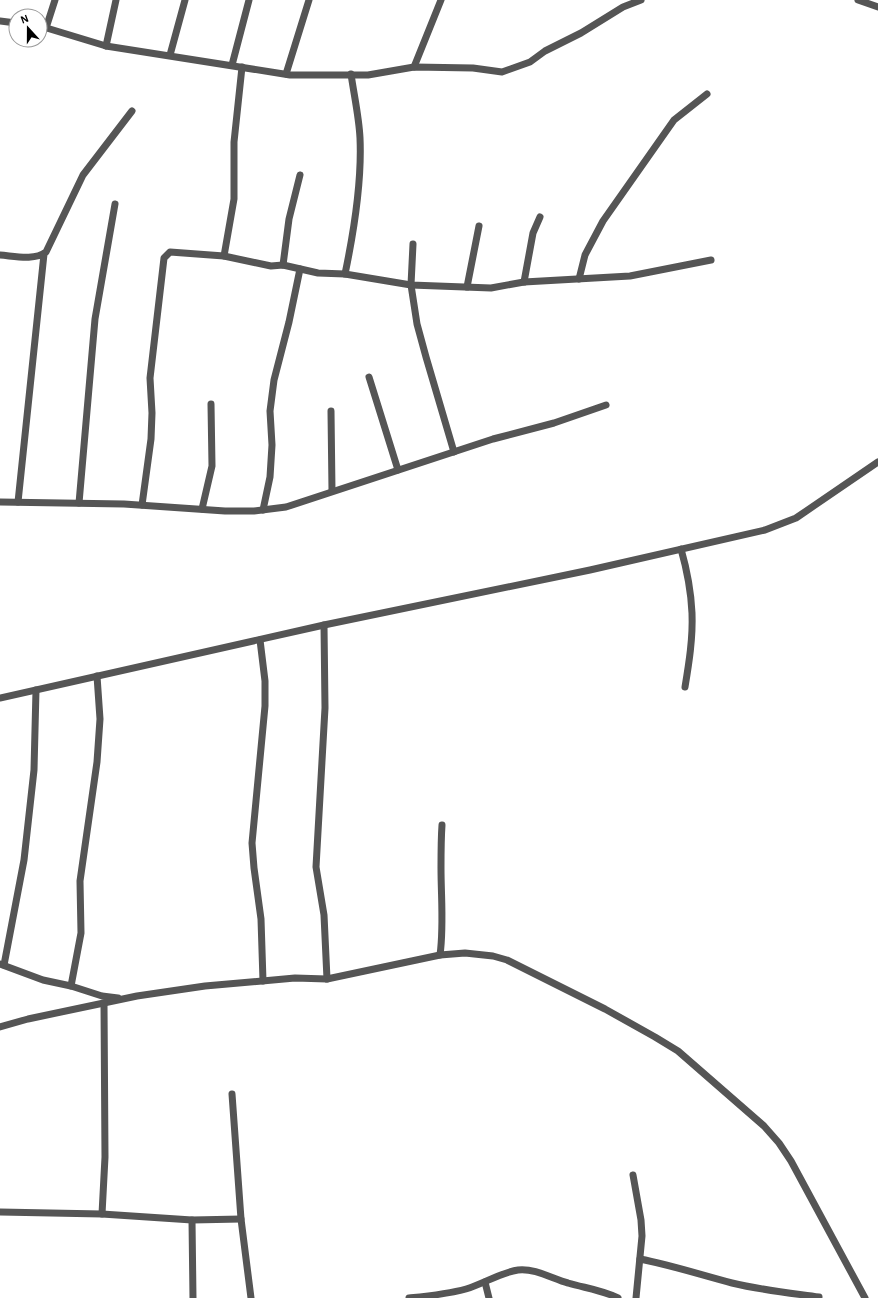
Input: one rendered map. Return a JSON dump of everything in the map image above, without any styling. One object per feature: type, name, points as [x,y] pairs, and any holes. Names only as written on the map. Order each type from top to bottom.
[{"type":"street","points":[[48,16],[55,0]]},
{"type":"street","points":[[106,46],[116,0]]},
{"type":"street","points":[[170,55],[185,0]]},
{"type":"street","points":[[232,65],[249,0]]},
{"type":"street","points":[[286,74],[309,0]]},
{"type":"street","points":[[414,67],[441,0]]},
{"type":"street","points":[[48,29],[106,46],[286,74],[368,75],[414,67],[473,68],[502,72],[530,62],[545,51],[582,33],[623,7],[641,0]]},
{"type":"street","points":[[858,0],[878,7]]},
{"type":"street","points":[[224,256],[234,199],[234,142],[242,67]]},
{"type":"street","points":[[345,274],[351,245],[358,190],[360,137],[350,74]]},
{"type":"street","points":[[579,279],[585,254],[603,220],[674,120],[707,94]]},
{"type":"street","points":[[18,502],[44,254],[83,174],[132,111]]},
{"type":"street","points":[[283,265],[289,219],[300,175]]},
{"type":"street","points":[[79,503],[95,319],[115,204]]},
{"type":"street","points":[[524,282],[533,233],[540,217]]},
{"type":"street","points":[[466,287],[479,226]]},
{"type":"street","points":[[413,244],[411,284],[417,324],[454,452]]},
{"type":"street","points":[[142,505],[151,439],[152,413],[150,378],[164,258],[170,252],[224,256],[271,266],[283,265],[318,273],[345,274],[411,284],[491,288],[524,282],[630,276],[711,260]]},
{"type":"street","points":[[0,255],[32,257],[41,256],[44,254]]},
{"type":"street","points":[[263,510],[270,477],[272,445],[270,411],[274,380],[289,322],[300,269]]},
{"type":"street","points":[[369,376],[398,470]]},
{"type":"street","points":[[202,509],[212,466],[211,404]]},
{"type":"street","points":[[0,502],[142,505],[225,511],[263,510],[286,507],[493,439],[554,423],[606,405]]},
{"type":"street","points":[[331,411],[332,491]]},
{"type":"street","points":[[0,698],[324,626],[590,570],[765,530],[796,518],[878,462]]},
{"type":"street","points":[[681,549],[688,574],[692,613],[691,646],[685,687]]},
{"type":"street","points":[[324,626],[325,708],[316,867],[324,915],[327,979]]},
{"type":"street","points":[[260,640],[265,706],[252,843],[254,868],[262,919],[263,981]]},
{"type":"street","points":[[71,986],[81,933],[80,881],[100,719],[97,676]]},
{"type":"street","points":[[36,690],[34,770],[25,853],[2,965],[43,980],[71,986],[102,996],[122,999]]},
{"type":"street","points":[[440,955],[442,940],[442,825]]},
{"type":"street","points":[[0,1027],[28,1019],[122,999],[205,986],[295,978],[327,979],[440,955],[465,953],[481,954],[507,960],[605,1009],[678,1051],[764,1126],[779,1143],[791,1161],[865,1298]]},
{"type":"street","points":[[102,1214],[105,1078],[104,1003]]},
{"type":"street","points":[[232,1094],[241,1219],[251,1298]]},
{"type":"street","points":[[633,1176],[641,1220],[642,1236],[636,1298]]},
{"type":"street","points":[[0,1212],[102,1214],[192,1220],[241,1219]]},
{"type":"street","points":[[192,1220],[193,1298]]},
{"type":"street","points":[[640,1258],[671,1265],[732,1283],[819,1297]]},
{"type":"street","points":[[409,1298],[442,1294],[485,1282],[509,1272],[523,1270],[606,1292],[618,1298]]},
{"type":"street","points":[[485,1282],[489,1298]]}]
